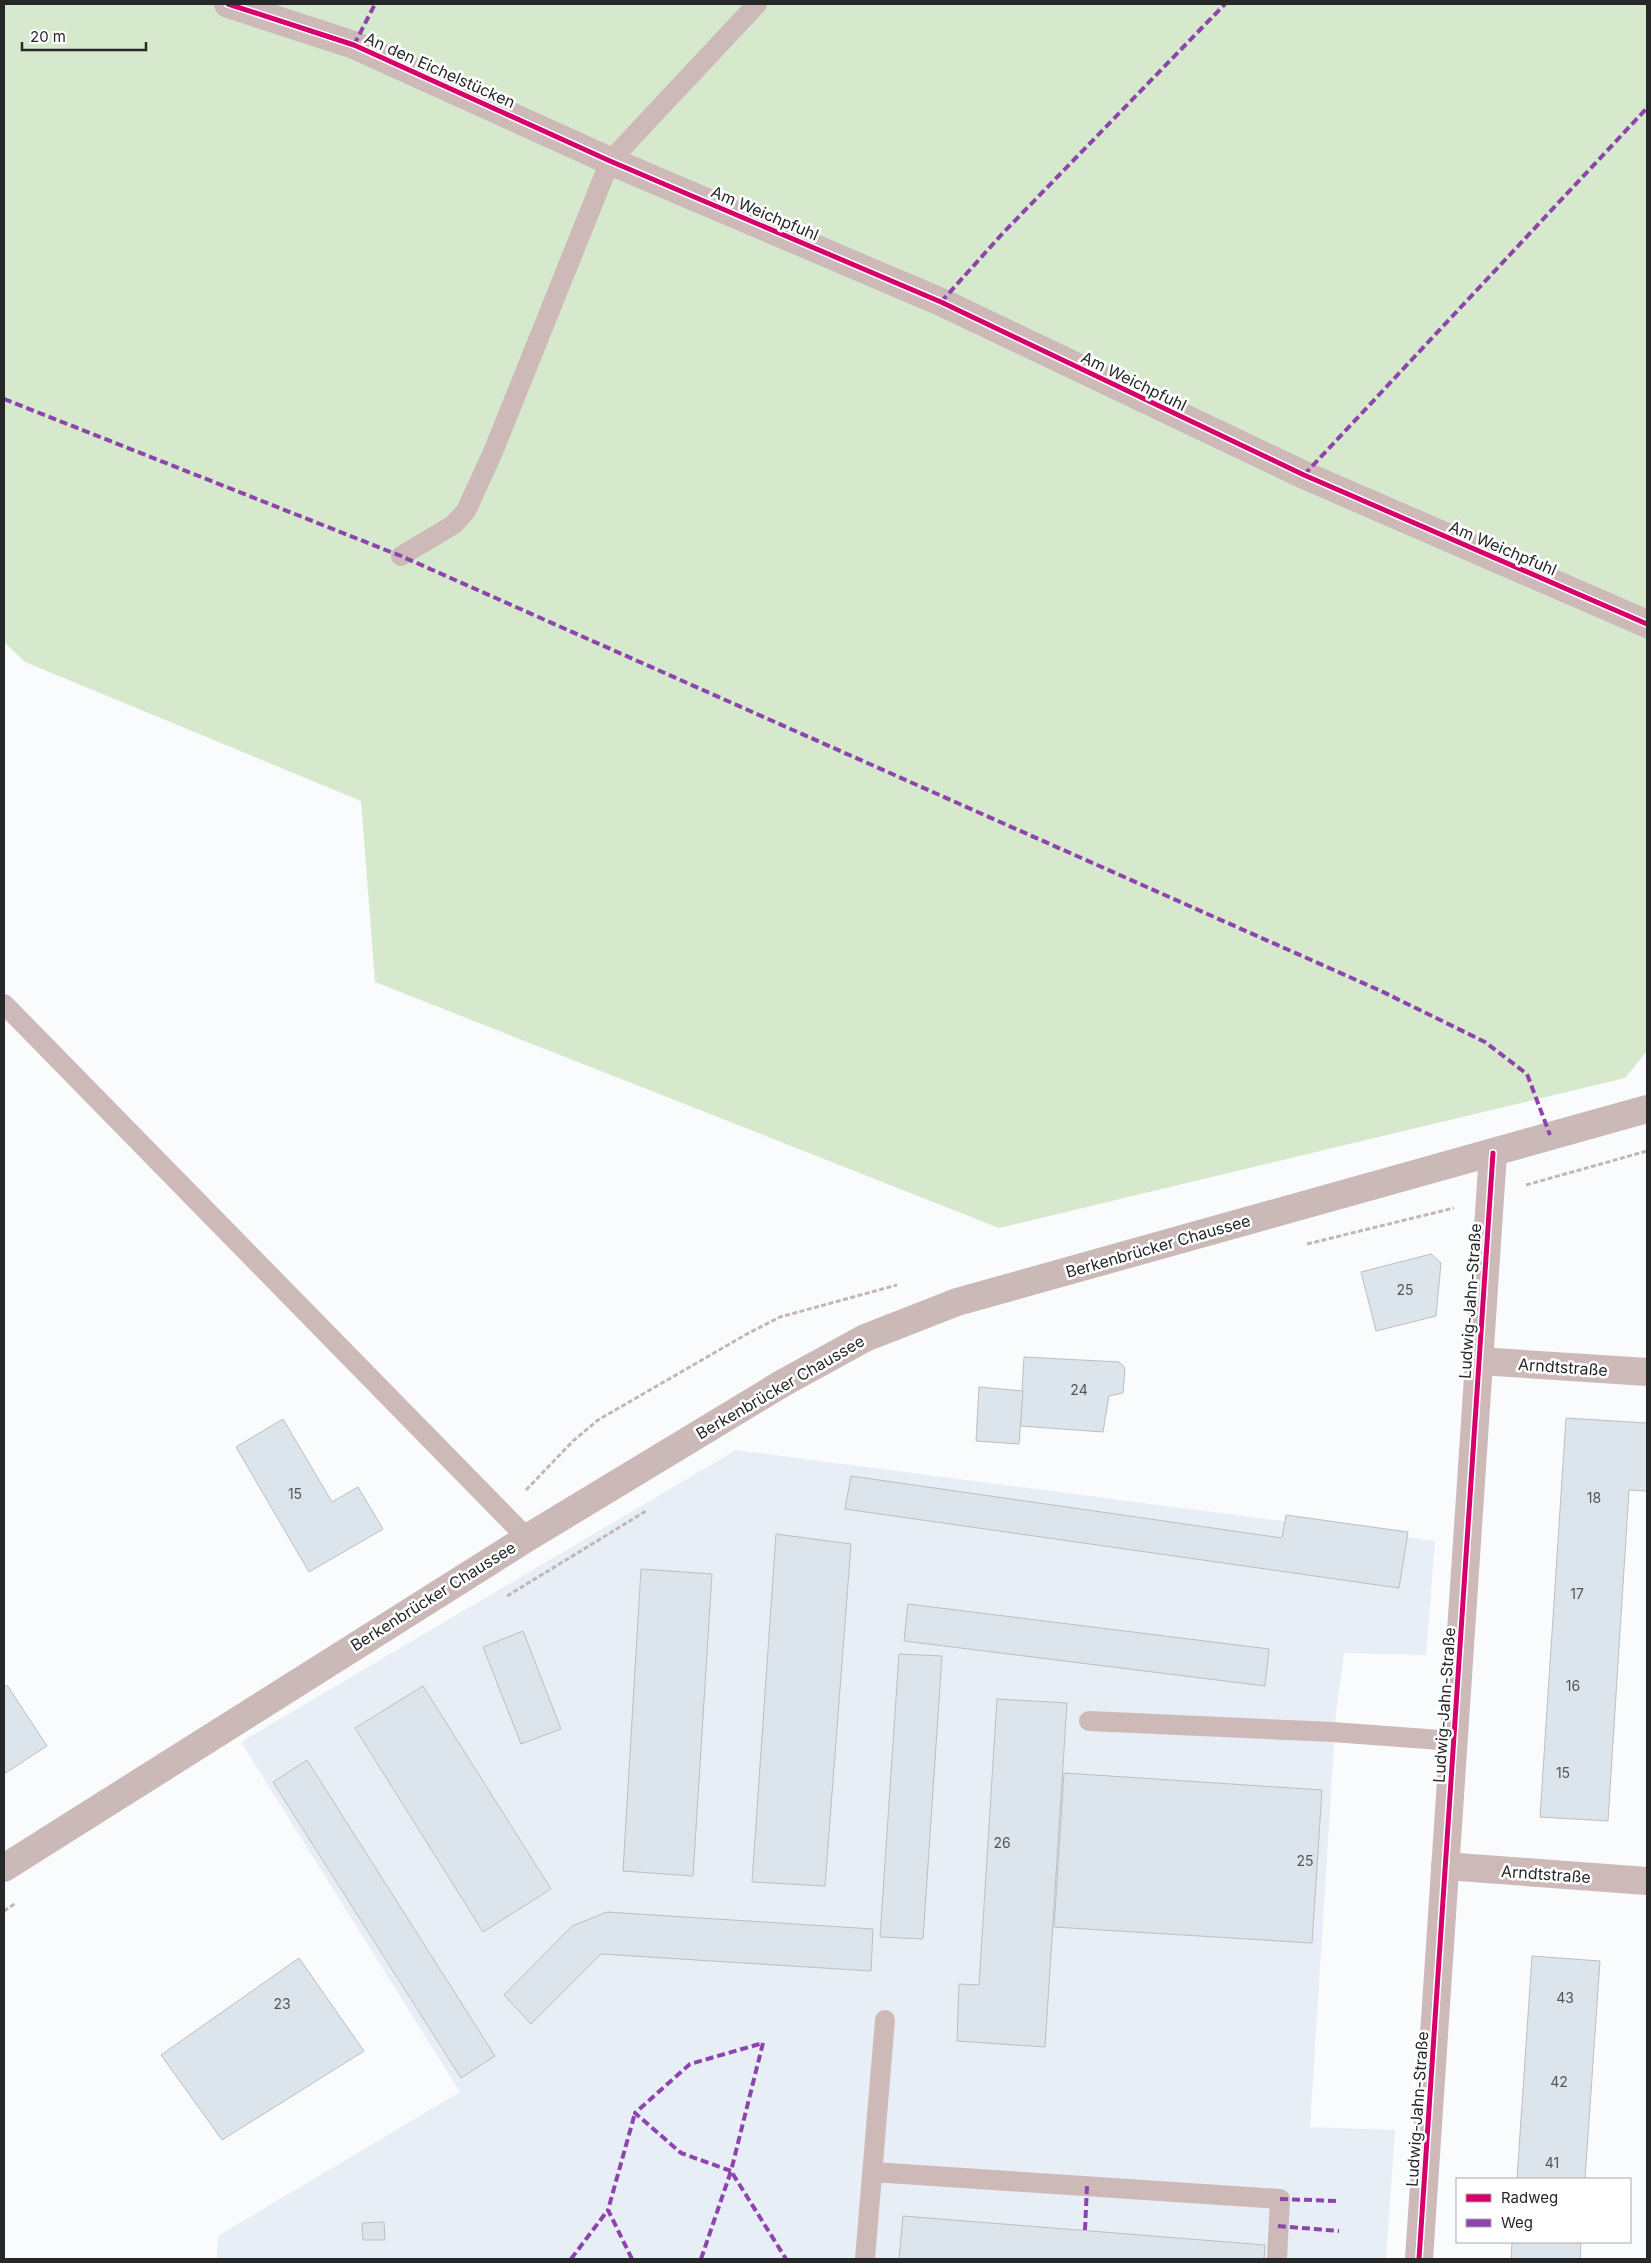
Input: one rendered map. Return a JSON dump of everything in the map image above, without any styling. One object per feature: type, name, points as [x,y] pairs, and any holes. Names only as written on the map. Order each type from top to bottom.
[{"type":"main road","name":"Berkenbrücker Chaussee","points":[[4,1868],[527,1538],[783,1384],[864,1338],[957,1302],[1647,1109]]},
{"type":"street","name":"An den Eichelstücken","points":[[228,4],[354,45],[610,161]]},
{"type":"street","name":"Am Weichpfuhl","points":[[610,161],[941,302],[1304,475],[1647,624]]},
{"type":"street","name":"Ludwig-Jahn-Straße","points":[[1419,2259],[1492,1153]]},
{"type":"street","name":"Arndtstraße","points":[[1479,1361],[1647,1372]]},
{"type":"street","name":"Arndtstraße","points":[[1445,1866],[1647,1881]]},
{"type":"lane","points":[[401,556],[453,525],[466,512],[497,443],[610,161],[757,4]]},
{"type":"lane","points":[[4,1004],[527,1538]]},
{"type":"lane","points":[[1089,1721],[1332,1732],[1454,1742]]},
{"type":"lane","points":[[865,2259],[885,2020]]},
{"type":"lane","points":[[872,2172],[1280,2198],[1277,2259]]},
{"type":"path","points":[[1299,1246],[1443,1212],[1569,1171],[1647,1152]]},
{"type":"path","points":[[506,1597],[650,1509]]},
{"type":"path","points":[[4,1911],[20,1901]]},
{"type":"shaded area","points":[[736,1450],[1435,1541],[1426,1655],[1344,1653],[1336,1713],[1310,2127],[1395,2130],[1386,2259],[217,2259],[218,2236],[460,2092],[241,1742]]},
{"type":"green space","points":[[4,4],[1647,4],[1647,1051],[1625,1078],[999,1228],[375,982],[361,801],[25,662],[4,642]]},
{"type":"building","points":[[1431,1254],[1441,1263],[1436,1316],[1376,1331],[1361,1272]]},
{"type":"building","points":[[1024,1357],[1119,1362],[1125,1368],[1123,1393],[1109,1396],[1103,1432],[1020,1426]]},
{"type":"building","points":[[979,1387],[1023,1391],[1019,1444],[976,1441]]},
{"type":"building","points":[[1566,1418],[1647,1423],[1647,1491],[1629,1490],[1608,1821],[1540,1817]]},
{"type":"building","points":[[283,1419],[332,1502],[358,1487],[383,1529],[309,1572],[236,1447]]},
{"type":"building","points":[[851,1476],[1282,1538],[1286,1515],[1408,1532],[1399,1588],[845,1509]]},
{"type":"building","points":[[776,1534],[851,1544],[825,1886],[752,1882]]},
{"type":"building","points":[[641,1569],[712,1574],[693,1876],[623,1871]]},
{"type":"building","points":[[908,1604],[1269,1649],[1265,1686],[904,1641]]},
{"type":"building","points":[[523,1631],[561,1729],[521,1744],[483,1647]]},
{"type":"building","points":[[899,1654],[942,1656],[923,1939],[880,1937]]},
{"type":"building","points":[[7,1685],[47,1746],[4,1774],[4,1688]]},
{"type":"building","points":[[423,1686],[551,1889],[483,1932],[355,1728]]},
{"type":"building","points":[[997,1699],[1067,1703],[1045,2047],[957,2041],[959,1984],[979,1985]]},
{"type":"building","points":[[307,1760],[495,2056],[461,2078],[273,1782]]},
{"type":"building","points":[[1064,1773],[1322,1790],[1312,1943],[1054,1927]]},
{"type":"building","points":[[607,1912],[873,1929],[871,1971],[601,1954],[531,2024],[504,1995],[572,1926]]},
{"type":"building","points":[[1532,1956],[1600,1961],[1585,2178],[1517,2178]]},
{"type":"building","points":[[299,1958],[364,2051],[222,2140],[161,2055]]},
{"type":"building","points":[[903,2216],[1265,2245],[1264,2259],[899,2259]]},
{"type":"building","points":[[384,2222],[385,2240],[363,2240],[362,2223]]},
{"type":"building","points":[[1512,2243],[1581,2243],[1580,2259],[1511,2259]]},
{"type":"marked path","points":[[354,45],[375,4]]},
{"type":"marked path","points":[[941,302],[1003,233],[1225,4]]},
{"type":"marked path","points":[[1304,475],[1647,108]]},
{"type":"marked path","points":[[4,399],[401,556],[1381,991],[1485,1042],[1527,1074],[1550,1135]]},
{"type":"marked path","points":[[763,2043],[731,2171],[681,2153],[635,2113],[690,2064],[763,2043]]},
{"type":"marked path","points":[[632,2259],[608,2210],[635,2113]]},
{"type":"marked path","points":[[701,2259],[731,2171],[786,2259]]},
{"type":"marked path","points":[[1085,2230],[1087,2186]]},
{"type":"marked path","points":[[1280,2199],[1337,2201]]},
{"type":"marked path","points":[[571,2259],[608,2210]]},
{"type":"marked path","points":[[1278,2226],[1339,2231]]},
{"type":"cycle path","points":[[228,4],[354,45],[610,161],[941,302],[1304,475],[1647,624]]},
{"type":"cycle path","points":[[1419,2259],[1493,1153]]}]
